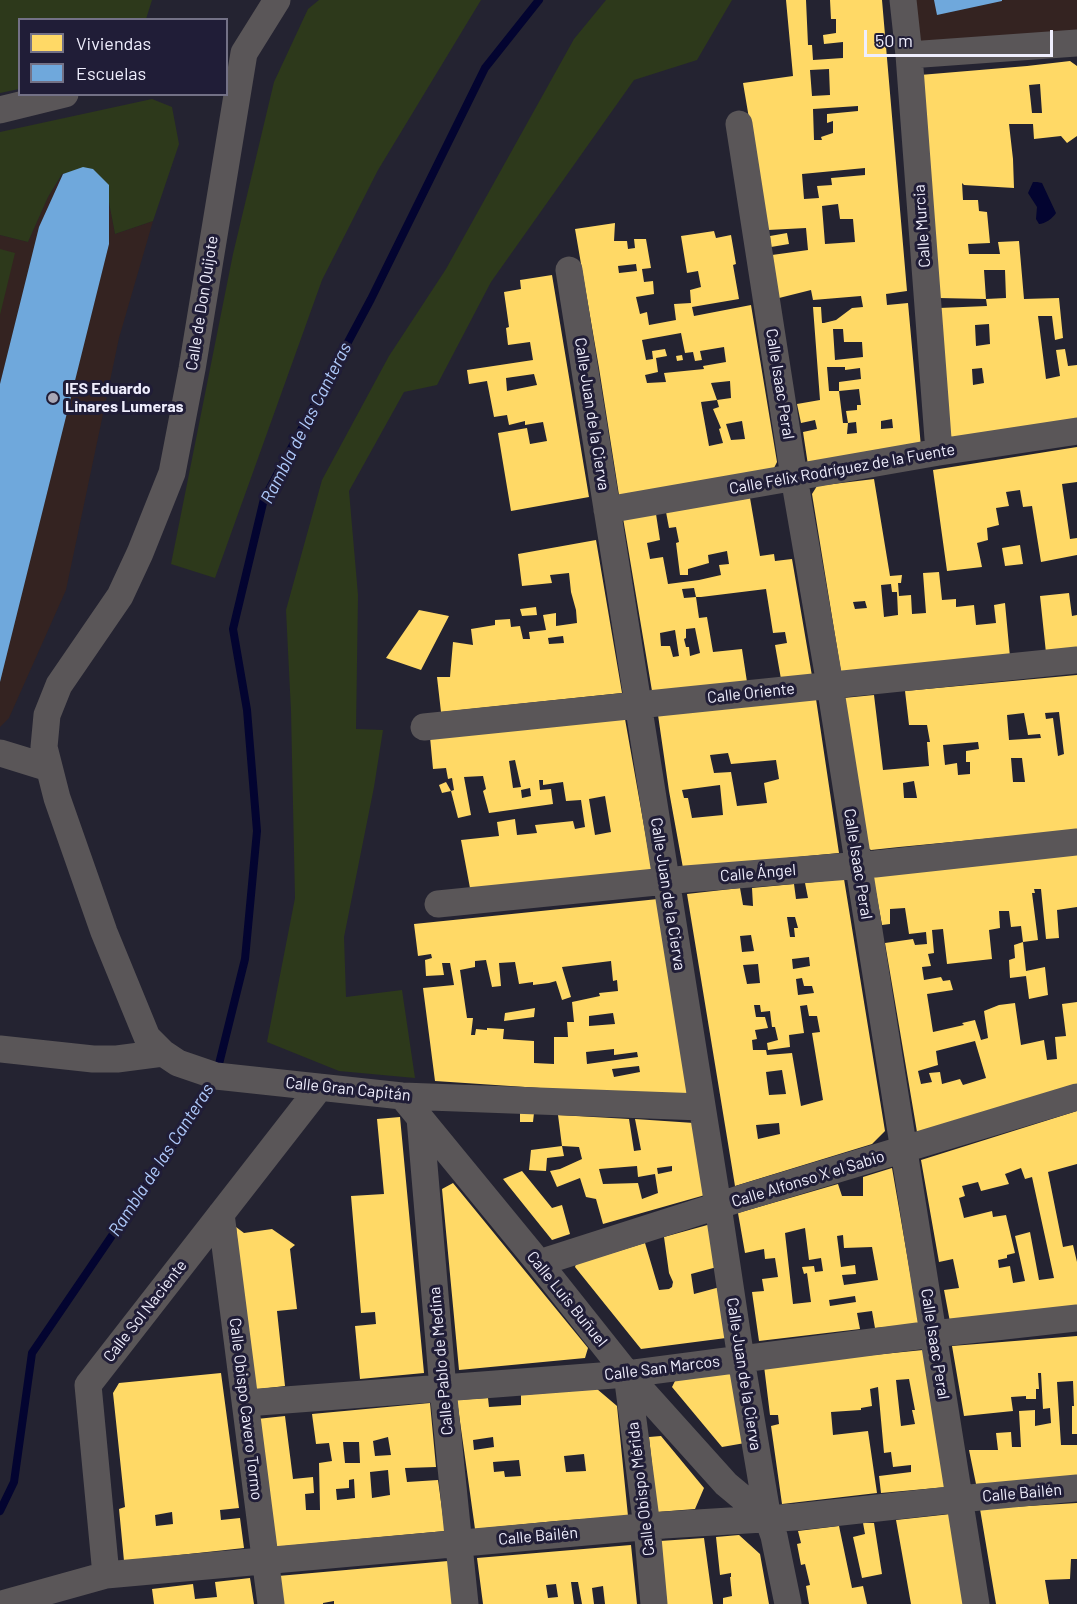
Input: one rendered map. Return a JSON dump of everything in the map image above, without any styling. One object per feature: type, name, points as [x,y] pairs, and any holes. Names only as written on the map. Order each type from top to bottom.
[{"type":"street","name":"Calle de Don Quijote","points":[[163,1053],[147,1037],[143,1028],[104,932],[57,798],[44,747],[46,715],[59,685],[120,596],[141,553],[172,473],[192,369],[235,55],[277,0]]},
{"type":"street","name":"Calle Murcia","points":[[903,0],[939,452]]},
{"type":"street","points":[[909,55],[1077,43]]},
{"type":"street","points":[[0,110],[57,96]]},
{"type":"street","name":"Calle Isaac Peral","points":[[739,124],[976,1604]]},
{"type":"street","name":"Calle Juan de la Cierva","points":[[569,270],[741,1359],[768,1519],[774,1536],[788,1604]]},
{"type":"street","name":"Calle Félix Rodríguez de la Fuente","points":[[607,510],[939,452],[1077,431]]},
{"type":"street","name":"Calle Oriente","points":[[424,727],[1077,660]]},
{"type":"street","points":[[0,753],[49,768]]},
{"type":"street","name":"Calle Ángel","points":[[438,904],[1077,842]]},
{"type":"street","points":[[0,1049],[93,1059],[117,1059],[163,1053]]},
{"type":"street","name":"Calle Gran Capitán","points":[[163,1053],[178,1063],[216,1076],[402,1096],[702,1107]]},
{"type":"street","name":"Calle Sol Naciente","points":[[106,1575],[88,1385],[320,1087]]},
{"type":"street","name":"Calle Luis Buñuel","points":[[402,1096],[627,1374],[726,1484],[768,1519]]},
{"type":"street","name":"Calle Alfonso X el Sabio","points":[[539,1263],[1077,1097]]},
{"type":"street","name":"Calle Pablo de Medina","points":[[420,1118],[443,1389],[465,1604]]},
{"type":"street","name":"Calle Obispo Cavero Tormo","points":[[221,1214],[272,1604]]},
{"type":"street","name":"Calle San Marcos","points":[[246,1403],[627,1374],[933,1334],[1077,1318]]},
{"type":"street","name":"Calle Obispo Mérida","points":[[627,1374],[647,1527],[654,1604]]},
{"type":"street","name":"Calle Bailén","points":[[2,1604],[106,1575],[647,1527],[768,1519],[1077,1488]]},
{"type":"shaded area","points":[[914,0],[1077,0],[1077,31],[921,43]]},
{"type":"shaded area","name":"IES Eduardo Linares Lumeras","points":[[87,168],[106,187],[115,234],[153,221],[119,338],[66,590],[9,718],[0,727],[0,235],[28,242],[48,197],[63,174]]},
{"type":"shaded area","points":[[1033,182],[1042,183],[1056,213],[1041,224],[1036,219],[1037,207],[1028,193]]},
{"type":"green space","points":[[0,0],[152,0],[146,18],[18,18],[18,89],[0,93]]},
{"type":"green space","points":[[319,0],[481,0],[378,170],[322,280],[215,578],[171,564],[233,254],[274,82],[308,9]]},
{"type":"green space","points":[[606,0],[732,0],[697,60],[634,80],[491,282],[437,385],[404,392],[349,491],[358,595],[356,729],[383,730],[344,937],[346,997],[402,990],[415,1078],[339,1071],[267,1042],[295,898],[291,711],[286,610],[322,480],[389,356],[446,269],[574,39]]},
{"type":"green space","points":[[152,99],[172,107],[179,144],[153,221],[115,234],[106,187],[87,168],[62,174],[48,197],[28,242],[0,235],[0,132]]},
{"type":"green space","points":[[0,249],[15,253],[0,315]]},
{"type":"building: Viviendas","points":[[786,0],[806,0],[808,45],[812,45],[813,60],[843,58],[843,42],[824,44],[823,35],[836,33],[836,19],[831,19],[830,0],[882,0],[907,291],[886,294],[887,305],[908,303],[921,447],[808,465],[803,432],[817,429],[815,420],[801,423],[797,404],[820,400],[813,307],[821,307],[822,323],[824,323],[836,320],[852,308],[863,307],[861,296],[813,300],[811,290],[779,298],[772,255],[808,250],[806,228],[768,230],[743,83],[793,76]],"holes":[[[829,69],[830,95],[812,96],[810,70]],[[858,106],[858,111],[827,114],[827,123],[833,121],[833,133],[821,137],[822,140],[814,140],[813,109]],[[865,168],[865,175],[831,178],[832,185],[817,186],[819,198],[804,199],[802,174]],[[838,204],[840,219],[853,219],[855,242],[825,244],[822,206]],[[833,329],[843,329],[844,342],[862,342],[863,357],[835,360]],[[827,367],[845,367],[845,370],[860,368],[861,379],[839,382],[839,391],[829,391]],[[859,389],[861,405],[857,405],[857,410],[846,411],[848,423],[843,423],[839,391]],[[892,419],[893,428],[881,429],[881,421]],[[856,422],[857,433],[847,434],[848,423]]]},
{"type":"building: Viviendas","points":[[1070,61],[1077,66],[1077,136],[1067,143],[1061,136],[1034,139],[1033,124],[1009,124],[1014,188],[962,183],[963,200],[978,200],[979,211],[987,212],[990,243],[968,244],[969,254],[1000,254],[998,242],[1019,241],[1024,299],[1059,298],[1063,338],[1055,340],[1052,316],[1038,316],[1046,379],[1060,376],[1056,350],[1065,349],[1068,366],[1077,365],[1077,422],[951,442],[939,308],[987,306],[986,299],[939,298],[920,75]],"holes":[[[1040,84],[1042,113],[1032,113],[1029,85]],[[984,270],[1005,270],[1006,298],[986,299]],[[989,324],[990,344],[976,346],[975,325]],[[982,368],[984,383],[973,385],[972,369]]]},
{"type":"building: Viviendas","points":[[615,223],[614,241],[627,241],[628,249],[635,248],[634,239],[646,239],[651,268],[642,269],[644,282],[653,281],[654,294],[636,297],[640,314],[647,312],[649,325],[676,320],[674,304],[691,303],[690,290],[701,287],[698,271],[687,273],[681,236],[714,231],[716,238],[731,235],[739,299],[692,307],[694,316],[751,305],[777,462],[773,470],[619,495],[575,229]],"holes":[[[636,264],[637,271],[619,273],[618,266]],[[681,333],[685,353],[693,352],[695,361],[702,360],[700,351],[724,347],[726,362],[703,366],[704,369],[664,373],[666,382],[647,383],[645,375],[658,372],[656,358],[667,356],[665,349],[652,351],[653,359],[646,360],[642,340]],[[730,381],[731,398],[717,400],[711,383]],[[717,400],[719,407],[713,409],[721,428],[719,429],[723,443],[709,446],[701,402]],[[742,421],[745,439],[731,440],[726,424]]]},
{"type":"building: Viviendas","points":[[787,233],[789,244],[771,247],[770,236]]},
{"type":"building: Viviendas","points":[[552,275],[589,497],[511,511],[498,433],[527,428],[530,444],[547,441],[543,422],[525,425],[525,421],[509,425],[507,415],[494,417],[487,381],[469,384],[467,370],[533,360],[530,342],[508,345],[506,328],[509,327],[504,292],[521,289],[520,280]],"holes":[[[534,374],[537,385],[507,391],[506,378]]]},
{"type":"building: Viviendas","points":[[682,355],[683,360],[677,361],[676,356]]},
{"type":"building: Viviendas","points":[[1077,447],[1077,482],[1062,484],[1070,539],[1077,538],[1077,555],[1041,562],[1032,506],[1023,507],[1020,490],[1006,492],[1009,506],[996,508],[999,525],[987,528],[988,540],[977,543],[982,567],[947,571],[933,470]]},
{"type":"building: Viviendas","points":[[874,479],[890,576],[902,575],[901,583],[898,583],[899,596],[911,595],[912,614],[926,613],[923,573],[939,572],[942,600],[956,599],[956,607],[974,605],[976,625],[996,623],[994,605],[1005,603],[1010,657],[841,672],[812,494],[817,486]],"holes":[[[891,584],[892,592],[897,592],[898,615],[884,617],[881,585]],[[865,601],[867,608],[855,609],[853,602]]]},
{"type":"building: Viviendas","points":[[750,498],[760,556],[774,554],[775,561],[792,559],[812,676],[781,679],[775,645],[787,643],[785,632],[773,633],[766,589],[696,597],[699,618],[707,617],[713,652],[742,649],[747,682],[652,691],[623,518],[656,514],[660,540],[647,543],[650,559],[663,557],[668,584],[699,580],[721,575],[719,565],[729,564],[727,551],[708,555],[709,563],[688,569],[688,575],[680,575],[676,527],[669,528],[666,512]],"holes":[[[694,588],[696,597],[684,598],[682,589]],[[695,628],[700,653],[690,656],[689,647],[686,647],[684,639],[686,629]],[[675,630],[679,656],[673,657],[670,646],[661,646],[660,633]]]},
{"type":"building: Viviendas","points":[[596,540],[622,693],[441,712],[437,677],[450,677],[453,642],[473,645],[471,629],[495,625],[495,620],[510,619],[511,627],[520,626],[523,639],[530,639],[529,632],[546,630],[543,615],[556,613],[556,626],[577,623],[569,573],[550,575],[552,583],[522,586],[518,554]],"holes":[[[563,636],[564,643],[549,644],[548,638]]]},
{"type":"building: Viviendas","points":[[1020,545],[1023,564],[1005,566],[1002,548]]},
{"type":"building: Viviendas","points":[[1069,593],[1072,616],[1077,615],[1077,650],[1046,653],[1040,596]]},
{"type":"building: Viviendas","points":[[536,607],[537,615],[522,616],[520,609]]},
{"type":"building: Viviendas","points":[[419,610],[449,616],[421,670],[386,658]]},
{"type":"building: Viviendas","points":[[1077,675],[1077,830],[871,850],[868,848],[844,698],[874,695],[883,770],[929,766],[927,742],[930,742],[927,725],[909,725],[905,691]],"holes":[[[1059,712],[1064,754],[1058,756],[1053,718],[1046,719],[1045,713]],[[1024,713],[1028,735],[1040,734],[1041,738],[1009,740],[1007,715]],[[978,742],[979,749],[966,751],[966,762],[970,762],[970,774],[958,775],[957,763],[945,765],[943,745]],[[1011,758],[1022,758],[1025,782],[1013,782]],[[914,781],[917,798],[904,798],[903,783]]]},
{"type":"building: Viviendas","points":[[816,699],[839,853],[683,868],[658,715]],"holes":[[[728,753],[731,764],[776,760],[779,779],[764,783],[767,803],[737,806],[731,772],[714,773],[710,755]],[[720,785],[723,815],[692,818],[688,798],[684,798],[682,790]]]},
{"type":"building: Viviendas","points":[[625,719],[652,871],[470,888],[461,840],[499,836],[497,822],[515,819],[517,835],[537,833],[535,825],[573,821],[575,829],[585,827],[581,800],[566,801],[563,782],[543,785],[543,780],[539,780],[540,790],[551,789],[553,804],[489,813],[483,791],[486,789],[483,776],[464,777],[471,815],[458,818],[451,791],[454,790],[452,778],[448,779],[446,768],[433,769],[430,737]],"holes":[[[515,760],[521,787],[513,788],[509,761]],[[530,788],[531,796],[522,798],[521,790]],[[605,796],[611,832],[595,835],[589,799]]]},
{"type":"building: Viviendas","points":[[446,782],[451,791],[442,793],[439,785]]},
{"type":"building: Viviendas","points":[[1077,854],[1077,907],[1057,910],[1059,938],[1046,939],[1041,889],[1034,889],[1035,893],[1032,893],[1038,940],[1023,942],[1021,926],[1011,927],[1009,911],[999,911],[1000,928],[989,930],[992,959],[947,964],[943,929],[932,930],[934,953],[928,954],[931,966],[922,967],[924,980],[941,977],[943,981],[950,980],[953,990],[927,994],[933,1032],[975,1020],[981,1040],[988,1038],[984,1011],[999,1005],[1015,1003],[1021,1045],[1044,1040],[1047,1060],[1057,1059],[1055,1037],[1066,1036],[1062,1004],[1077,1002],[1077,1086],[917,1132],[885,943],[913,939],[915,945],[927,944],[926,932],[909,934],[905,908],[890,909],[890,924],[882,925],[873,876]],"holes":[[[975,1041],[986,1078],[963,1085],[960,1079],[942,1084],[940,1072],[929,1073],[932,1082],[921,1084],[918,1071],[938,1065],[936,1051]]]},
{"type":"building: Viviendas","points":[[844,879],[885,1131],[872,1144],[735,1186],[687,894],[740,888],[743,905],[753,906],[752,888],[794,884],[796,899],[808,898],[805,883]],"holes":[[[787,917],[795,917],[798,928],[794,928],[795,937],[790,937]],[[751,935],[754,951],[742,952],[740,936]],[[809,957],[810,966],[793,969],[792,959]],[[758,964],[760,983],[747,984],[743,965]],[[802,978],[804,986],[812,986],[814,993],[798,995],[796,979]],[[754,1005],[760,1005],[761,1012],[770,1011],[772,1027],[775,1027],[778,1040],[767,1043],[768,1050],[790,1047],[789,1035],[804,1033],[800,1006],[807,1005],[809,1016],[817,1016],[820,1032],[812,1033],[823,1100],[801,1106],[792,1053],[767,1055],[766,1050],[753,1050],[752,1040],[757,1039],[755,1030],[768,1028],[765,1017],[756,1017]],[[782,1070],[786,1094],[769,1095],[766,1072]],[[779,1123],[780,1134],[758,1139],[756,1125]]]},
{"type":"building: Viviendas","points":[[658,899],[691,1098],[435,1081],[423,988],[454,985],[450,963],[442,963],[444,975],[426,976],[425,960],[432,958],[431,954],[418,956],[414,924]],"holes":[[[486,960],[492,987],[501,986],[499,963],[515,962],[519,984],[533,982],[533,985],[556,981],[562,1000],[571,997],[562,967],[611,961],[613,981],[617,980],[618,991],[599,993],[600,996],[572,1002],[574,1022],[567,1022],[568,1037],[554,1037],[554,1064],[534,1063],[534,1041],[503,1039],[504,1029],[476,1029],[475,1035],[471,1035],[473,1018],[467,1018],[460,970],[475,967],[475,961]],[[613,1013],[615,1024],[589,1026],[589,1016]],[[614,1049],[614,1055],[637,1052],[638,1057],[587,1064],[586,1052]],[[639,1066],[640,1072],[614,1077],[612,1069]]]},
{"type":"building: Viviendas","points":[[1023,942],[1026,971],[1045,967],[1048,995],[1029,999],[1026,976],[1010,978],[1009,960],[1015,958],[1014,945]]},
{"type":"building: Viviendas","points":[[535,1008],[534,1017],[504,1021],[505,1013]]},
{"type":"building: Viviendas","points":[[1077,1111],[1077,1164],[1048,1172],[1063,1247],[1073,1245],[1077,1262],[1077,1310],[950,1322],[944,1290],[959,1288],[953,1259],[939,1262],[921,1160]],"holes":[[[1021,1168],[1025,1179],[1032,1177],[1054,1278],[1039,1280],[1030,1232],[1015,1236],[1025,1281],[1013,1283],[1010,1266],[999,1268],[998,1260],[1015,1253],[1006,1215],[993,1217],[992,1211],[964,1218],[959,1198],[965,1196],[962,1186],[978,1182],[981,1191],[1009,1184],[1005,1174]]]},
{"type":"building: Viviendas","points":[[520,1112],[534,1113],[533,1122],[520,1122]]},
{"type":"building: Viviendas","points":[[558,1115],[629,1119],[634,1151],[641,1150],[635,1119],[694,1123],[705,1195],[603,1224],[596,1199],[586,1197],[580,1178],[557,1187],[550,1171],[582,1159],[579,1147],[562,1146]],"holes":[[[637,1166],[638,1177],[655,1174],[658,1193],[642,1199],[638,1183],[603,1184],[599,1169]],[[672,1166],[672,1171],[658,1174],[657,1168]]]},
{"type":"building: Viviendas","points":[[400,1117],[424,1373],[360,1379],[355,1326],[376,1324],[375,1312],[361,1313],[351,1196],[384,1194],[377,1119]]},
{"type":"building: Viviendas","points":[[562,1146],[564,1156],[547,1158],[546,1171],[529,1170],[531,1150]]},
{"type":"building: Viviendas","points":[[892,1168],[919,1324],[875,1328],[872,1311],[857,1313],[860,1329],[759,1341],[752,1292],[764,1291],[762,1279],[778,1277],[775,1258],[765,1259],[764,1249],[745,1253],[738,1213],[838,1184],[842,1196],[863,1196],[863,1177]],"holes":[[[805,1228],[809,1260],[821,1258],[823,1271],[815,1272],[814,1266],[802,1267],[804,1274],[807,1273],[811,1302],[793,1304],[785,1233]],[[843,1235],[844,1248],[872,1247],[878,1280],[844,1285],[842,1275],[856,1274],[855,1265],[841,1267],[837,1236]],[[855,1296],[856,1302],[830,1306],[829,1300]]]},
{"type":"building: Viviendas","points":[[522,1171],[552,1208],[562,1205],[570,1234],[552,1240],[503,1179]]},
{"type":"building: Viviendas","points":[[453,1183],[588,1348],[585,1358],[459,1370],[442,1189]]},
{"type":"building: Viviendas","points":[[711,1224],[717,1267],[691,1274],[694,1294],[720,1287],[726,1338],[641,1349],[575,1267],[576,1264],[645,1243],[659,1290],[669,1289],[673,1282],[669,1273],[664,1237]]},
{"type":"building: Viviendas","points":[[236,1227],[244,1233],[272,1229],[295,1245],[290,1249],[297,1309],[277,1311],[285,1386],[251,1390]]},
{"type":"building: Viviendas","points":[[1077,1336],[1077,1434],[1072,1434],[1073,1381],[1057,1382],[1061,1445],[1077,1445],[1077,1479],[976,1484],[969,1450],[998,1450],[996,1433],[1011,1432],[1012,1447],[1021,1447],[1019,1411],[1035,1410],[1035,1426],[1051,1423],[1050,1408],[1043,1409],[1041,1373],[1038,1373],[1039,1389],[1036,1389],[1036,1399],[1026,1399],[1026,1396],[1011,1397],[1013,1411],[964,1416],[952,1346]]},
{"type":"building: Viviendas","points":[[923,1350],[947,1487],[881,1493],[879,1476],[911,1472],[911,1465],[893,1467],[891,1452],[884,1453],[878,1387],[870,1389],[872,1406],[861,1408],[861,1410],[831,1412],[833,1435],[868,1431],[877,1493],[782,1504],[771,1426],[779,1424],[778,1415],[770,1415],[764,1366]],"holes":[[[909,1379],[915,1410],[912,1410],[915,1424],[901,1426],[896,1380]]]},
{"type":"building: Viviendas","points":[[734,1369],[745,1443],[722,1447],[672,1387],[677,1377]]},
{"type":"building: Viviendas","points":[[221,1373],[239,1508],[220,1510],[221,1520],[240,1518],[244,1548],[124,1561],[119,1509],[125,1507],[113,1393],[119,1383]],"holes":[[[172,1512],[173,1524],[156,1526],[155,1515]]]},
{"type":"building: Viviendas","points":[[597,1389],[617,1406],[628,1516],[475,1529],[457,1400],[488,1398],[489,1407],[521,1405],[521,1395]],"holes":[[[493,1437],[494,1447],[474,1450],[473,1440]],[[584,1454],[586,1471],[566,1472],[564,1456]],[[519,1460],[521,1476],[505,1477],[504,1471],[494,1472],[493,1462]]]},
{"type":"building: Viviendas","points":[[430,1403],[436,1467],[405,1468],[407,1482],[438,1480],[445,1531],[274,1547],[257,1419],[285,1416],[293,1479],[313,1477],[314,1493],[305,1494],[306,1510],[320,1510],[319,1463],[332,1461],[329,1443],[316,1444],[312,1414]],"holes":[[[388,1437],[391,1455],[375,1456],[373,1441]],[[343,1442],[359,1442],[360,1463],[345,1463]],[[388,1470],[390,1495],[372,1498],[370,1472]],[[354,1479],[355,1498],[337,1500],[336,1489],[349,1488],[349,1480]]]},
{"type":"building: Viviendas","points":[[661,1436],[704,1488],[695,1509],[657,1512],[649,1437]]},
{"type":"building: Viviendas","points":[[1077,1503],[1077,1559],[1071,1559],[1070,1579],[1045,1580],[1049,1604],[996,1604],[980,1509]]},
{"type":"building: Viviendas","points":[[951,1514],[964,1604],[911,1604],[896,1520]]},
{"type":"building: Viviendas","points":[[863,1523],[874,1523],[882,1574],[862,1578],[853,1537],[865,1534]]},
{"type":"building: Viviendas","points":[[839,1526],[852,1588],[863,1586],[867,1604],[809,1604],[806,1586],[810,1585],[805,1564],[801,1565],[797,1544],[801,1543],[798,1531]]},
{"type":"building: Viviendas","points":[[739,1535],[760,1554],[769,1604],[723,1604],[723,1598],[732,1596],[731,1573],[720,1575],[716,1537]]},
{"type":"building: Viviendas","points":[[704,1538],[713,1604],[667,1604],[660,1541]]},
{"type":"building: Viviendas","points":[[631,1545],[637,1604],[605,1604],[603,1586],[592,1588],[594,1604],[582,1604],[578,1582],[571,1582],[574,1604],[483,1604],[477,1558]],"holes":[[[556,1584],[558,1597],[548,1598],[546,1585]]]},
{"type":"building: Viviendas","points":[[448,1561],[453,1604],[334,1604],[334,1601],[323,1604],[282,1604],[278,1576]]},
{"type":"building: Viviendas","points":[[250,1578],[254,1604],[154,1604],[152,1589],[193,1584],[195,1599],[217,1597],[215,1582]]},
{"type":"building: Escuelas","points":[[934,0],[1002,0],[1002,1],[937,15]]},
{"type":"building: Escuelas","points":[[83,167],[93,169],[109,185],[109,244],[0,682],[0,384],[39,227],[63,174]]},
{"type":"waterway","name":"Rambla de las Canteras","points":[[0,1511],[14,1482],[32,1353],[171,1149],[216,1076],[245,959],[257,831],[247,710],[233,629],[264,499],[371,299],[485,68],[539,0]]},
{"type":"place","name":"IES Eduardo Linares Lumeras","points":[[53,398]]}]
